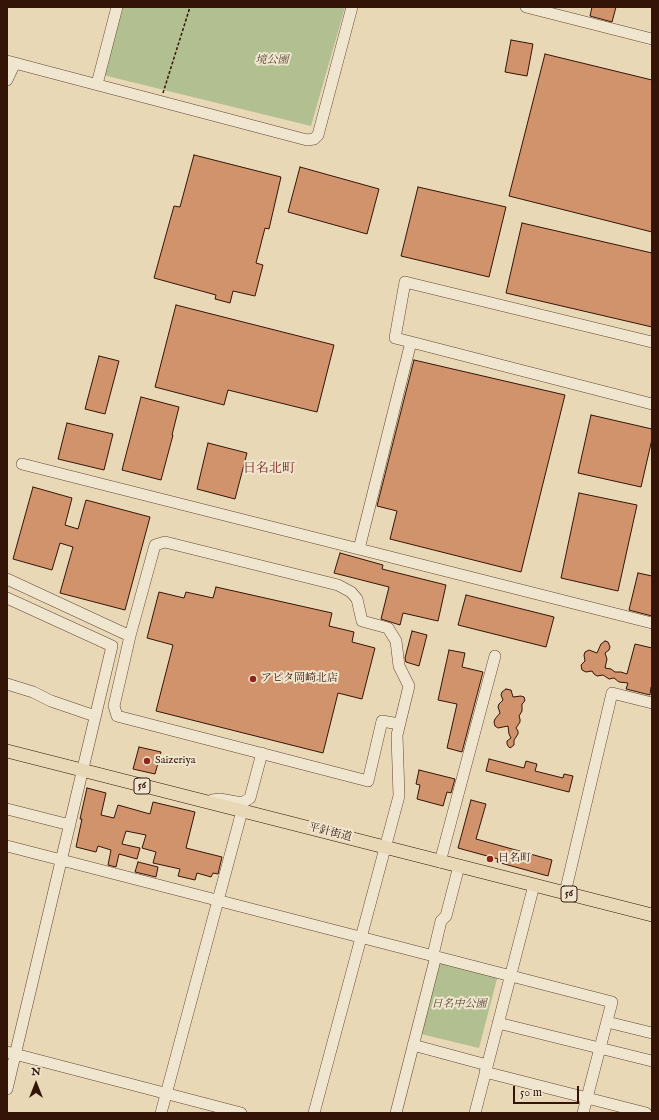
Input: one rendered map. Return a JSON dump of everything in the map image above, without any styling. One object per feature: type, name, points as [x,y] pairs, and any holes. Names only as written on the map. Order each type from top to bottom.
[{"type":"main road","name":"平針街道","points":[[7,751],[652,915]]},
{"type":"street","points":[[96,84],[117,7]]},
{"type":"street","points":[[7,80],[11,62],[308,140],[314,139],[318,134],[352,7]]},
{"type":"street","points":[[526,7],[549,10],[652,39]]},
{"type":"street","points":[[652,342],[405,282],[395,338],[652,404]]},
{"type":"street","points":[[359,549],[411,342]]},
{"type":"street","points":[[22,464],[652,623]]},
{"type":"street","points":[[314,1113],[398,796],[397,735],[409,686],[399,666],[396,641],[388,628],[362,621],[356,599],[351,592],[338,585],[165,542],[155,545],[130,636],[114,706],[116,716],[368,781],[382,721],[399,724]]},
{"type":"street","points":[[7,579],[130,636]]},
{"type":"street","points":[[7,598],[112,646],[70,825],[11,1053],[7,1089]]},
{"type":"street","points":[[440,862],[495,656]]},
{"type":"street","points":[[7,684],[33,692],[51,702],[95,716]]},
{"type":"street","points":[[565,893],[612,693],[652,703]]},
{"type":"street","points":[[202,801],[220,799],[242,803],[250,798],[262,753]]},
{"type":"street","points":[[7,809],[70,825]]},
{"type":"street","points":[[160,1113],[242,811]]},
{"type":"street","points":[[7,846],[612,1002],[583,1113]]},
{"type":"street","points":[[396,1113],[441,921],[446,916],[459,866]]},
{"type":"street","points":[[475,1113],[534,885]]},
{"type":"street","points":[[607,1022],[652,1032]]},
{"type":"street","points":[[498,1023],[652,1061]]},
{"type":"street","points":[[413,1045],[587,1098],[646,1113]]},
{"type":"street","points":[[11,1053],[241,1113]]},
{"type":"path","points":[[163,94],[190,7]]},
{"type":"green space","name":"境公園","points":[[123,7],[345,7],[311,126],[103,75]]},
{"type":"green space","name":"日名中公園","points":[[440,961],[498,975],[479,1048],[421,1034]]},
{"type":"building","points":[[592,7],[616,7],[612,22],[590,16]]},
{"type":"building","points":[[511,40],[533,44],[527,76],[505,72]]},
{"type":"building","points":[[545,54],[652,80],[652,232],[509,196]]},
{"type":"building","points":[[194,155],[281,177],[269,229],[265,228],[256,263],[263,265],[255,296],[233,291],[230,303],[215,299],[216,295],[154,278],[174,206],[180,207]]},
{"type":"building","points":[[300,167],[379,189],[367,234],[288,212]]},
{"type":"building","points":[[418,187],[506,207],[489,277],[401,256]]},
{"type":"building","points":[[522,223],[652,253],[652,327],[506,293]]},
{"type":"building","points":[[176,305],[334,345],[317,412],[228,390],[224,405],[155,387]]},
{"type":"building","points":[[99,356],[119,361],[105,414],[85,409]]},
{"type":"building","points":[[414,360],[565,395],[521,572],[390,539],[397,511],[377,506]]},
{"type":"building","points":[[141,397],[179,407],[161,480],[122,470]]},
{"type":"building","points":[[591,415],[652,429],[652,439],[641,487],[578,473]]},
{"type":"building","points":[[67,423],[113,434],[104,470],[58,459]]},
{"type":"building","points":[[208,443],[247,453],[235,499],[197,489]]},
{"type":"building","points":[[33,487],[72,498],[65,525],[78,529],[86,500],[150,517],[125,610],[60,593],[73,547],[60,543],[52,570],[13,559]]},
{"type":"building","points":[[579,493],[637,505],[618,591],[561,578]]},
{"type":"building","points":[[340,553],[383,565],[382,569],[446,585],[438,621],[403,613],[400,625],[381,619],[389,587],[334,573]]},
{"type":"building","points":[[638,573],[652,576],[652,616],[629,610]]},
{"type":"building","points":[[216,587],[332,613],[329,626],[354,632],[352,642],[375,648],[362,699],[338,693],[323,753],[156,711],[173,645],[147,638],[159,592],[184,598],[186,592],[213,598]]},
{"type":"building","points":[[466,595],[554,617],[546,647],[458,625]]},
{"type":"building","points":[[412,631],[427,635],[419,666],[406,662],[405,658]]},
{"type":"building","points":[[605,641],[608,642],[610,647],[605,653],[607,659],[605,668],[611,669],[615,672],[627,674],[635,644],[652,648],[652,688],[651,687],[650,695],[626,689],[628,683],[619,682],[614,678],[609,679],[603,675],[597,676],[592,671],[586,672],[582,670],[581,665],[585,661],[585,652],[589,650],[597,653],[601,644]]},
{"type":"building","points":[[449,650],[465,653],[462,667],[483,672],[462,752],[447,748],[457,704],[438,700]]},
{"type":"building","points":[[506,689],[511,690],[513,697],[521,696],[524,697],[525,700],[522,704],[522,711],[519,716],[520,722],[516,728],[518,734],[514,740],[514,745],[510,748],[507,744],[507,741],[511,738],[508,726],[498,728],[495,726],[494,722],[500,713],[498,707],[503,700],[501,695],[502,692]]},
{"type":"building","points":[[139,747],[161,752],[155,774],[133,769]]},
{"type":"building","points":[[489,759],[524,768],[526,761],[537,764],[535,771],[563,778],[564,774],[573,776],[569,792],[486,771]]},
{"type":"building","points":[[419,770],[455,779],[451,793],[447,792],[443,806],[417,799],[420,785],[416,784]]},
{"type":"building","points":[[87,788],[106,793],[101,815],[114,818],[118,805],[150,814],[153,802],[195,812],[186,848],[222,857],[218,874],[213,873],[211,877],[197,873],[195,880],[178,876],[180,869],[153,863],[156,852],[142,848],[146,835],[126,831],[122,844],[140,848],[137,859],[119,854],[116,867],[108,865],[111,850],[98,846],[96,852],[76,847]]},
{"type":"building","points":[[471,800],[486,804],[476,839],[552,860],[548,876],[497,862],[498,859],[458,848]]},
{"type":"building","points":[[138,862],[158,867],[156,877],[135,872]]},
{"type":"place","name":"アピタ岡崎北店","points":[[253,679]]},
{"type":"place","name":"Saizeriya","points":[[147,761]]},
{"type":"place","name":"日名町","points":[[490,859]]},
{"type":"district","name":"日名北町","points":[[269,469]]}]
